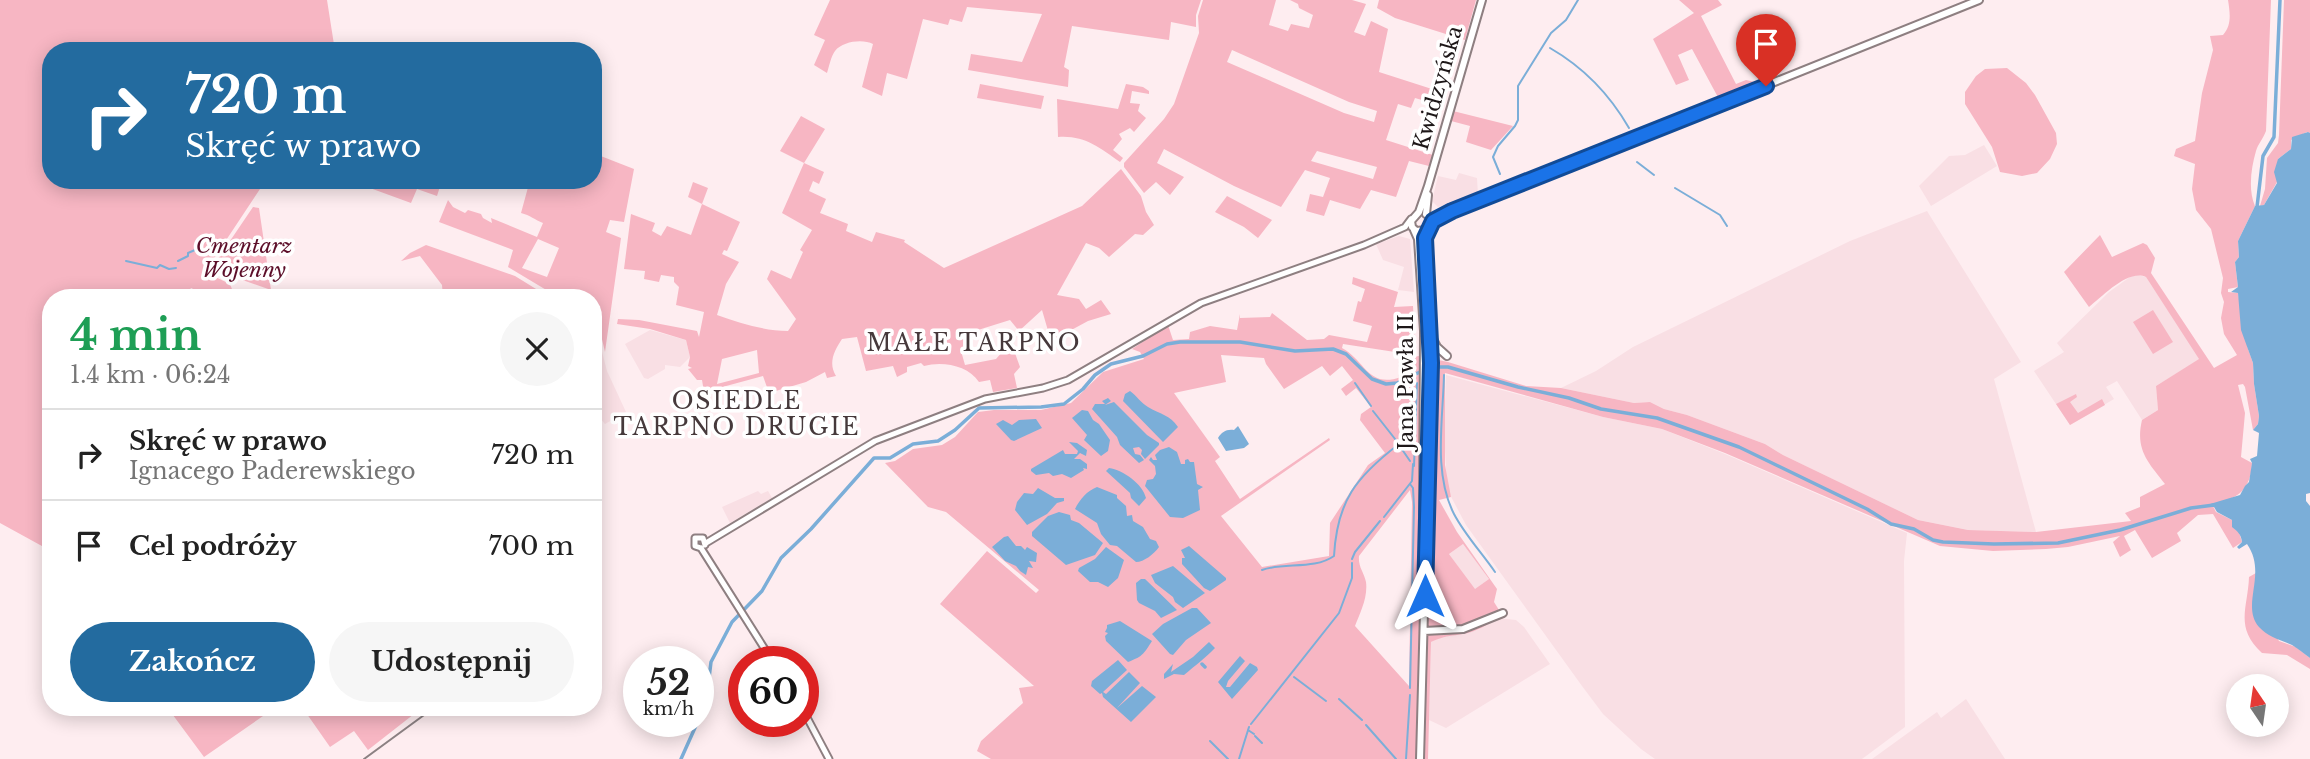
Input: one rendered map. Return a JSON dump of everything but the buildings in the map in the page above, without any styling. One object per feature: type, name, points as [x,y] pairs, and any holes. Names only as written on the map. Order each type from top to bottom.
[{"type":"main road","name":"Kwidzyńska","points":[[1429,186],[1482,0]]},
{"type":"main road","points":[[1418,213],[1427,215],[1452,211],[1979,0]]},
{"type":"main road","points":[[763,646],[709,558],[704,544],[875,441],[985,399],[1043,388],[1068,380],[1202,302],[1387,236],[1405,227],[1418,213],[1429,186]]},
{"type":"main road","points":[[1429,186],[1429,227]]},
{"type":"main road","points":[[1387,236],[1414,230],[1421,233],[1452,211]]},
{"type":"main road","points":[[1411,219],[1414,230]]},
{"type":"main road","name":"Jana Pawła II","points":[[1428,363],[1430,334],[1425,238],[1429,227]]},
{"type":"main road","name":"Jana Pawła II","points":[[1414,230],[1418,239],[1422,275],[1428,363],[1425,618],[1420,759]]},
{"type":"main road","points":[[1430,334],[1437,347],[1447,356]]},
{"type":"main road","points":[[1424,631],[1456,630],[1473,626],[1501,610]]},
{"type":"main road","points":[[1425,618],[1433,627],[1456,630]]},
{"type":"main road","points":[[817,737],[829,759]]},
{"type":"shaded area","points":[[1984,145],[1997,166],[1931,206],[1919,186],[1949,156],[1965,155]]},
{"type":"shaded area","points":[[1459,173],[1477,178],[1478,195],[1438,207],[1432,201],[1438,176],[1456,180]]},
{"type":"shaded area","points":[[1927,211],[2021,362],[1994,379],[2036,532],[1968,530],[1918,520],[1765,444],[1687,415],[1650,402],[1634,403],[1561,388],[1596,371],[1633,347],[1850,241]]},
{"type":"shaded area","points":[[1399,236],[1410,239],[1414,292],[1398,290],[1404,267],[1383,260],[1376,244]]},
{"type":"shaded area","points":[[2134,274],[2146,277],[2200,359],[2156,386],[2158,410],[2142,420],[2117,381],[2106,387],[2114,399],[2070,425],[2034,371],[2064,352],[2057,343],[2109,292]]},
{"type":"shaded area","points":[[650,330],[686,340],[690,357],[680,367],[665,365],[665,369],[648,379],[644,378],[625,344]]},
{"type":"shaded area","points":[[602,352],[607,371],[626,412],[605,424],[602,420]]},
{"type":"shaded area","points":[[1446,375],[1603,417],[1662,429],[1907,533],[1904,561],[1905,727],[1862,759],[1655,759],[1641,749],[1603,714],[1582,686],[1466,525],[1447,489],[1444,429]]},
{"type":"shaded area","points":[[758,491],[761,494],[768,491],[772,498],[730,523],[722,507]]},
{"type":"shaded area","points":[[1463,544],[1489,579],[1475,590],[1449,554]]},
{"type":"shaded area","points":[[1498,618],[1516,620],[1524,627],[1550,664],[1446,728],[1429,720],[1431,642],[1444,635],[1478,630]]},
{"type":"shaded area","points":[[1966,699],[2005,759],[1872,759],[1937,712],[1941,718]]},
{"type":"green space","points":[[0,0],[327,0],[334,42],[42,42],[42,189],[260,189],[205,272],[230,284],[232,289],[42,289],[42,546],[0,523]]},
{"type":"green space","points":[[830,0],[1201,0],[1196,15],[1196,27],[1171,22],[1169,40],[1072,26],[1064,67],[1069,70],[1068,87],[968,70],[971,54],[1022,62],[1042,14],[967,7],[962,22],[950,19],[948,25],[923,19],[907,79],[887,73],[882,96],[862,87],[873,44],[853,42],[843,45],[832,56],[827,73],[814,65],[825,40],[814,35]]},
{"type":"green space","points":[[1203,0],[1276,0],[1269,25],[1288,31],[1291,24],[1309,28],[1313,15],[1290,0],[1352,0],[1366,4],[1354,32],[1365,36],[1371,21],[1388,29],[1379,72],[1435,90],[1432,103],[1415,98],[1411,108],[1398,104],[1386,140],[1433,155],[1429,166],[1409,161],[1396,197],[1371,190],[1360,209],[1330,200],[1324,216],[1306,211],[1310,194],[1323,197],[1330,178],[1305,170],[1281,207],[1164,149],[1157,163],[1184,177],[1170,195],[1156,182],[1144,193],[1124,167],[1124,163],[1174,104],[1199,33],[1198,16]],"holes":[[[1232,50],[1349,102],[1377,111],[1374,122],[1344,113],[1227,62]],[[1317,151],[1377,167],[1373,179],[1311,161]]]},
{"type":"green space","points":[[1379,0],[1476,0],[1465,40],[1395,18],[1377,8]]},
{"type":"green space","points":[[1679,0],[1718,0],[1722,5],[1701,16],[1736,84],[1746,80],[1764,84],[1720,101],[1692,49],[1678,55],[1689,80],[1676,85],[1653,39],[1694,13]]},
{"type":"green space","points":[[2228,0],[2271,0],[2266,131],[2256,151],[2251,179],[2255,206],[2238,241],[2239,257],[2235,262],[2238,287],[2228,289],[2228,292],[2238,293],[2253,363],[2259,416],[2258,424],[2253,430],[2245,387],[2243,384],[2238,385],[2245,413],[2241,457],[2252,463],[2251,472],[2242,491],[2213,506],[2216,512],[2232,520],[2239,532],[2242,542],[2233,548],[2213,514],[2198,515],[2177,533],[2181,541],[2152,558],[2135,530],[2124,536],[2131,550],[2120,557],[2113,542],[2120,536],[2046,549],[1993,551],[1940,546],[1725,453],[1662,429],[1603,417],[1445,373],[1445,465],[1451,497],[1439,500],[1457,532],[1497,589],[1494,602],[1504,618],[1473,631],[1431,642],[1428,759],[991,759],[977,751],[981,741],[1023,703],[1019,688],[1034,686],[940,604],[987,551],[1036,593],[1039,590],[946,512],[928,507],[885,463],[895,461],[913,449],[942,445],[955,437],[978,412],[1041,410],[1071,403],[1103,372],[1144,359],[1140,352],[1132,349],[1168,325],[1173,340],[1189,339],[1190,332],[1210,326],[1237,330],[1240,314],[1240,318],[1270,317],[1272,313],[1307,340],[1324,339],[1329,335],[1367,342],[1372,326],[1353,321],[1358,301],[1361,302],[1365,289],[1352,284],[1353,277],[1398,292],[1394,307],[1413,306],[1415,347],[1408,354],[1343,344],[1342,348],[1368,372],[1381,379],[1401,377],[1405,358],[1419,356],[1526,386],[1561,388],[1634,403],[1650,402],[1765,444],[1918,520],[1968,530],[2036,532],[2131,521],[2125,513],[2140,507],[2140,497],[2165,484],[2144,455],[2140,440],[2142,420],[2158,410],[2156,386],[2199,359],[2146,277],[2124,280],[2089,307],[2064,272],[2100,235],[2112,257],[2143,243],[2155,258],[2151,273],[2214,368],[2237,355],[2224,334],[2221,318],[2224,302],[2221,293],[2223,278],[2211,229],[2196,210],[2192,189],[2195,164],[2174,156],[2176,149],[2195,141],[2202,93],[2213,50],[2210,36],[2223,35],[2228,27]],"holes":[[[1221,355],[1264,358],[1284,389],[1322,366],[1330,376],[1342,366],[1353,380],[1341,389],[1346,396],[1356,388],[1371,407],[1361,414],[1360,420],[1385,453],[1368,465],[1330,523],[1329,556],[1262,567],[1221,516],[1330,440],[1329,438],[1240,499],[1215,461],[1220,457],[1174,393],[1226,382]],[[1410,490],[1409,686],[1355,626],[1366,594],[1359,556]],[[1463,544],[1489,579],[1475,589],[1449,554]]]},
{"type":"green space","points":[[2284,0],[2310,0],[2310,133],[2291,140],[2291,149],[2278,159],[2277,182],[2264,205],[2260,206],[2265,189],[2267,158],[2278,143],[2279,135]]},
{"type":"green space","points":[[2007,68],[2026,83],[2056,133],[2057,144],[2050,159],[2037,173],[2022,176],[2000,172],[1992,147],[1965,104],[1965,92],[1976,76],[1985,69]]},
{"type":"green space","points":[[980,84],[1044,96],[1041,109],[977,98]]},
{"type":"green space","points":[[1126,84],[1143,87],[1149,94],[1132,91],[1130,103],[1140,104],[1138,111],[1146,118],[1134,132],[1130,128],[1119,134],[1122,139],[1113,150],[1123,158],[1120,162],[1084,140],[1058,137],[1057,99],[1118,109]]},
{"type":"green space","points":[[1453,111],[1513,126],[1491,150],[1466,142],[1470,126],[1451,121]]},
{"type":"green space","points":[[801,116],[825,129],[804,163],[780,151]]},
{"type":"green space","points":[[602,157],[634,169],[624,222],[610,220],[606,232],[621,238],[605,352],[602,339],[602,289],[545,289],[508,267],[513,250],[439,222],[448,200],[453,207],[465,213],[468,210],[481,214],[492,223],[491,218],[537,237],[543,223],[521,213],[528,189],[602,189]],"holes":[[[538,239],[559,248],[547,277],[522,268]]]},
{"type":"green space","points":[[804,163],[824,172],[819,184],[813,181],[809,191],[826,199],[820,213],[848,224],[846,231],[872,242],[876,232],[905,240],[904,242],[944,268],[1082,206],[1121,169],[1141,196],[1154,225],[1143,235],[1135,234],[1109,257],[1099,248],[1086,243],[1057,295],[1079,299],[1086,309],[1101,300],[1111,314],[1088,321],[1051,341],[1042,310],[1019,331],[1010,320],[962,335],[968,349],[961,351],[965,365],[996,359],[1011,342],[1020,367],[1014,374],[1017,388],[993,392],[990,380],[979,382],[962,368],[946,364],[924,366],[921,363],[907,367],[907,372],[897,377],[893,366],[866,371],[857,337],[842,339],[837,348],[832,362],[836,376],[827,378],[825,372],[806,382],[769,393],[763,376],[704,392],[702,380],[697,380],[688,369],[692,368],[688,366],[690,357],[686,340],[650,329],[617,324],[618,319],[639,320],[697,331],[699,337],[704,312],[676,305],[679,287],[674,282],[674,277],[661,275],[659,282],[644,279],[645,271],[624,269],[631,214],[655,223],[652,231],[661,236],[667,226],[691,235],[702,204],[740,222],[727,251],[724,250],[722,254],[739,262],[726,284],[717,315],[743,324],[788,331],[796,319],[767,279],[771,270],[791,279],[803,252],[800,250],[812,230],[782,213]],"holes":[[[757,350],[759,373],[717,384],[722,359]]]},
{"type":"green space","points":[[693,182],[708,188],[702,204],[688,197]]},
{"type":"green space","points":[[373,189],[417,189],[411,203]]},
{"type":"green space","points":[[417,189],[439,189],[437,196]]},
{"type":"green space","points":[[1227,196],[1272,220],[1258,238],[1244,227],[1215,212]]},
{"type":"green space","name":"Cmentarz Wojenny","points":[[253,207],[259,208],[271,289],[211,269]]},
{"type":"green space","points":[[426,245],[515,276],[536,289],[442,289],[420,256],[401,261]]},
{"type":"green space","points":[[2153,310],[2173,342],[2153,354],[2133,322]]},
{"type":"green space","points":[[2076,394],[2077,397],[2070,402],[2078,413],[2102,399],[2105,405],[2070,425],[2056,404]]},
{"type":"green space","points":[[2256,573],[2257,582],[2253,595],[2279,641],[2296,647],[2310,658],[2310,669],[2287,655],[2262,653],[2253,644],[2245,626],[2245,617],[2249,577]]},
{"type":"green space","points":[[174,716],[263,716],[204,757]]},
{"type":"green space","points":[[308,716],[411,716],[368,750],[354,731],[330,747]]},
{"type":"water","points":[[2308,132],[2310,493],[2306,494],[2306,501],[2310,506],[2310,658],[2259,627],[2252,609],[2255,578],[2253,555],[2247,544],[2239,549],[2237,547],[2242,539],[2232,527],[2232,520],[2210,507],[2210,504],[2240,495],[2249,482],[2252,463],[2250,459],[2257,456],[2259,433],[2253,430],[2258,424],[2259,416],[2253,363],[2241,330],[2238,293],[2231,292],[2238,287],[2235,262],[2239,257],[2238,241],[2255,206],[2264,205],[2277,183],[2274,172],[2278,159],[2291,149],[2292,137]]},
{"type":"water","points":[[1130,391],[1178,427],[1163,442],[1123,401],[1125,394]]},
{"type":"water","points":[[1108,398],[1111,401],[1105,405],[1114,402],[1147,435],[1159,443],[1145,459],[1139,447],[1133,448],[1135,454],[1144,460],[1139,463],[1120,445],[1117,437],[1092,409],[1095,404],[1105,404],[1102,401]]},
{"type":"water","points":[[1082,410],[1088,411],[1110,440],[1108,451],[1101,456],[1084,440],[1087,435],[1072,418]]},
{"type":"water","points":[[1036,419],[1042,428],[1014,441],[996,424],[1003,420],[1012,425],[1019,420]]},
{"type":"water","points":[[1238,426],[1249,444],[1244,448],[1226,451],[1218,438],[1224,431],[1234,430]]},
{"type":"water","points":[[1069,442],[1077,443],[1087,450],[1086,456],[1080,453],[1074,459],[1080,459],[1087,464],[1087,469],[1083,468],[1084,470],[1071,478],[1062,474],[1036,475],[1031,471],[1063,450],[1065,454],[1077,454],[1078,451]]},
{"type":"water","points":[[1169,447],[1177,452],[1181,464],[1185,464],[1188,459],[1194,462],[1197,484],[1203,487],[1198,490],[1200,510],[1183,518],[1170,517],[1145,486],[1147,480],[1153,479],[1156,474],[1155,466],[1149,460],[1151,457],[1157,460],[1155,455]]},
{"type":"water","points":[[1109,468],[1126,475],[1141,488],[1146,498],[1139,506],[1130,493],[1106,471]]},
{"type":"water","points":[[1097,487],[1117,495],[1126,506],[1127,516],[1132,515],[1133,521],[1143,527],[1150,539],[1156,541],[1159,547],[1152,555],[1136,562],[1117,546],[1110,545],[1101,534],[1097,523],[1075,509],[1084,496]]},
{"type":"water","points":[[1038,488],[1055,498],[1064,498],[1064,501],[1057,503],[1047,514],[1027,525],[1015,510],[1017,502],[1024,493],[1033,494]]},
{"type":"water","points":[[1059,512],[1070,515],[1071,520],[1079,523],[1103,543],[1095,555],[1066,565],[1032,536],[1032,532],[1048,516]]},
{"type":"water","points":[[1008,536],[1016,546],[1025,550],[1027,547],[1037,553],[1036,562],[1029,561],[1033,568],[1028,567],[1026,575],[1005,561],[992,547]]},
{"type":"water","points":[[1189,546],[1226,580],[1210,591],[1204,588],[1182,564],[1182,558],[1185,558],[1181,550]]},
{"type":"water","points":[[1106,547],[1124,560],[1118,578],[1108,587],[1098,582],[1090,582],[1078,571]]},
{"type":"water","points":[[1173,566],[1205,593],[1183,608],[1155,583],[1151,575]]},
{"type":"water","points":[[1145,579],[1177,610],[1161,618],[1155,611],[1139,603],[1136,583]]},
{"type":"water","points":[[1192,608],[1197,608],[1211,623],[1186,640],[1173,655],[1170,654],[1152,634],[1163,624]]},
{"type":"water","points":[[1120,621],[1152,641],[1143,654],[1128,662],[1106,641],[1105,636],[1108,633],[1105,632],[1107,625]]},
{"type":"water","points":[[1209,642],[1215,648],[1204,659],[1184,675],[1174,674],[1164,679],[1164,674],[1173,664],[1171,672]]},
{"type":"water","points":[[1240,656],[1245,661],[1226,687],[1230,687],[1250,663],[1258,670],[1232,699],[1218,682]]},
{"type":"water","points":[[1118,660],[1127,670],[1103,692],[1106,694],[1129,672],[1140,683],[1117,708],[1142,686],[1156,697],[1131,722],[1103,697],[1102,693],[1091,686],[1092,681]]},
{"type":"waterway","points":[[1500,174],[1493,157],[1518,120],[1518,86],[1551,33],[1566,20],[1578,0]]},
{"type":"waterway","points":[[2257,207],[2263,156],[2274,137],[2280,0]]},
{"type":"waterway","points":[[1550,48],[1574,64],[1595,83],[1629,128]]},
{"type":"waterway","points":[[1637,162],[1654,175]]},
{"type":"waterway","points":[[1675,188],[1720,215],[1727,226]]},
{"type":"waterway","points":[[178,261],[202,247]]},
{"type":"waterway","points":[[126,261],[157,268],[160,265],[169,269],[176,268]]},
{"type":"waterway","points":[[714,656],[732,622],[762,591],[781,558],[811,529],[874,458],[890,458],[913,444],[938,441],[979,408],[1064,404],[1111,364],[1180,342],[1240,342],[1295,351],[1333,349],[1346,354],[1372,379],[1386,384],[1397,383],[1424,370]]},
{"type":"waterway","points":[[1431,367],[1448,367],[1569,398],[1601,409],[1657,418],[1739,447],[1867,509],[1891,524],[1914,529],[1933,540],[1943,542],[2058,543],[2120,530],[2191,508],[2214,505]]},
{"type":"waterway","points":[[1444,375],[1441,446],[1443,481],[1458,522],[1495,572]]},
{"type":"waterway","points":[[1355,383],[1371,406]]},
{"type":"waterway","points":[[1414,466],[1417,383]]},
{"type":"waterway","points":[[1262,570],[1317,563],[1334,556],[1339,520],[1352,492],[1360,479],[1399,444],[1373,411]]},
{"type":"waterway","points":[[1399,445],[1410,461]]},
{"type":"waterway","points":[[1384,517],[1412,481],[1413,464]]},
{"type":"waterway","points":[[1410,484],[1413,488],[1414,507],[1410,688]]},
{"type":"waterway","points":[[1352,559],[1380,521]]},
{"type":"waterway","points":[[1251,724],[1339,613],[1352,578],[1352,563]]},
{"type":"waterway","points":[[1202,664],[1205,667]]},
{"type":"waterway","points":[[1294,677],[1326,701]]},
{"type":"waterway","points":[[1406,759],[1410,695]]},
{"type":"waterway","points":[[1339,699],[1362,720]]},
{"type":"waterway","points":[[1366,725],[1396,759]]},
{"type":"waterway","points":[[1239,759],[1249,727]]},
{"type":"waterway","points":[[1248,730],[1254,734]]},
{"type":"waterway","points":[[1255,736],[1262,743]]},
{"type":"waterway","points":[[681,759],[691,737]]},
{"type":"waterway","points":[[1210,741],[1228,759]]},
{"type":"tram line","points":[[364,759],[423,716]]},
{"type":"district","name":"MAŁE TARPNO","points":[[974,343]]},
{"type":"district","name":"OSIEDLE TARPNO DRUGIE","points":[[737,414]]},
{"type":"route","points":[[1425,596],[1431,363],[1425,238],[1433,221],[1452,211],[1766,86]]}]
